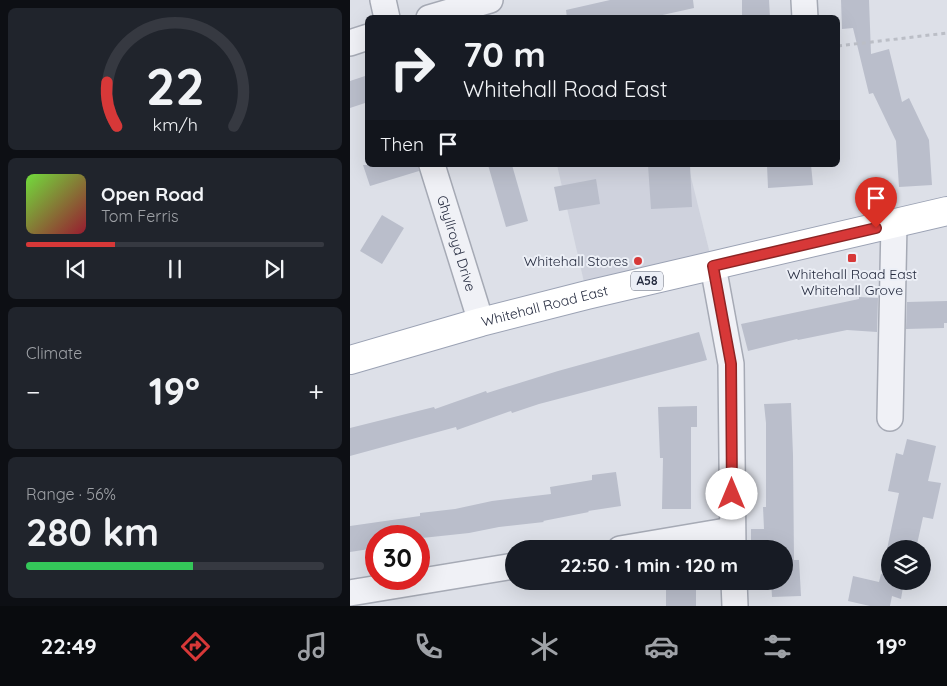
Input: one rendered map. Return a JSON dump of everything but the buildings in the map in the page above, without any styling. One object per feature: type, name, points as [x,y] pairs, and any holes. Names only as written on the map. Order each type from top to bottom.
[{"type":"main road","name":"Whitehall Road East","points":[[350,360],[481,322],[947,211]]},
{"type":"street","points":[[383,0],[386,15]]},
{"type":"street","points":[[439,15],[490,0]]},
{"type":"street","points":[[804,0],[805,15]]},
{"type":"street","points":[[350,43],[365,37]]},
{"type":"street","name":"Ghyllroyd Drive","points":[[433,167],[481,322]]},
{"type":"street","points":[[890,418],[894,224]]},
{"type":"street","points":[[713,266],[731,364],[732,540]]},
{"type":"street","points":[[350,593],[505,567]]},
{"type":"street","points":[[734,590],[735,606]]},
{"type":"path","points":[[840,46],[947,33]]},
{"type":"shaded area","points":[[557,167],[688,167],[713,266],[587,295]]},
{"type":"place","name":"Whitehall Road East Whitehall Grove","points":[[852,258]]},
{"type":"place","name":"Whitehall Stores","points":[[638,261]]},
{"type":"route","points":[[732,494],[731,364],[713,266],[876,228]]}]
